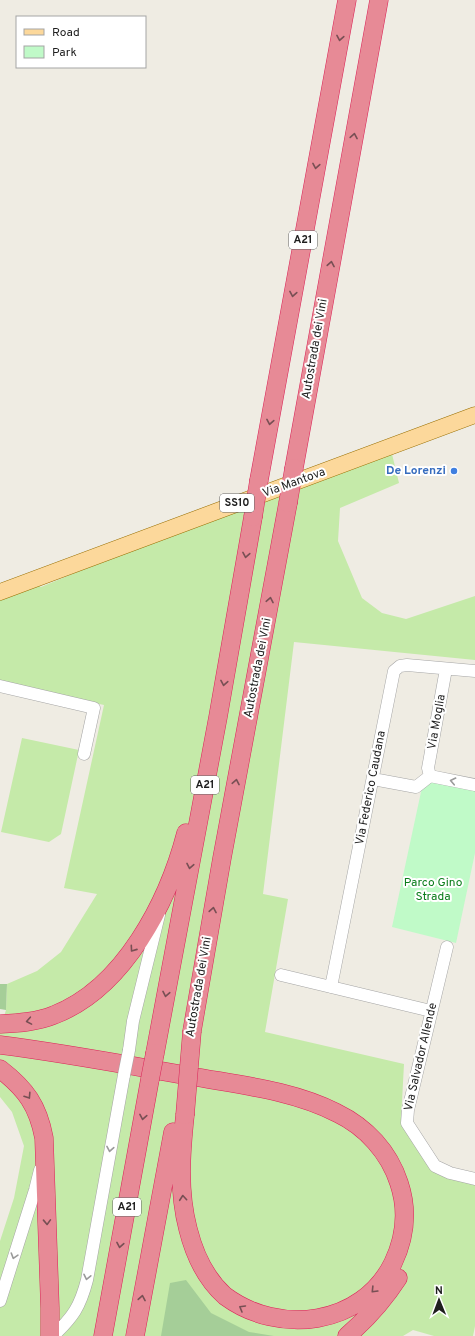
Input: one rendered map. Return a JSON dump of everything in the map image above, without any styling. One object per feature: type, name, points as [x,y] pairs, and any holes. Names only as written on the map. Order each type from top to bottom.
[{"type":"highway","name":"A21","points":[[103,1336],[218,717],[252,517],[347,0]]},
{"type":"highway","name":"Autostrada dei Vini","points":[[135,1336],[181,1114],[192,1032],[215,897],[379,0]]},
{"type":"highway","points":[[0,1024],[26,1022],[54,1015],[87,998],[109,979],[127,957],[154,915],[167,887],[183,842],[191,812],[198,773],[218,717]]},
{"type":"highway","points":[[0,1033],[274,1081],[335,1101],[369,1123],[384,1137],[398,1154],[406,1170],[412,1191],[414,1229],[410,1248],[399,1276],[384,1299],[361,1324],[347,1336]]},
{"type":"highway","points":[[0,1045],[74,1055],[268,1090],[314,1103],[338,1113],[375,1140],[389,1158],[397,1175],[403,1194],[405,1224],[402,1239],[397,1255],[388,1273],[374,1291],[343,1313],[324,1320],[304,1323],[282,1322],[260,1316],[241,1308],[225,1296],[211,1281],[201,1264],[188,1230],[180,1173],[181,1114]]},
{"type":"highway","points":[[0,1069],[24,1089],[34,1104],[41,1121],[45,1151],[51,1336]]},
{"type":"main road","name":"Via Mantova","points":[[0,592],[475,415]]},
{"type":"street","name":"Via Federico Caudana","points":[[331,987],[394,671],[400,666],[407,665],[475,671]]},
{"type":"street","name":"Via Moglia","points":[[430,776],[428,768],[446,669]]},
{"type":"street","points":[[0,686],[94,708],[84,754]]},
{"type":"street","points":[[373,778],[416,787],[430,776],[475,785]]},
{"type":"street","points":[[51,1336],[68,1321],[82,1298],[87,1280],[133,1021],[167,887]]},
{"type":"street","name":"Via Salvador Allende","points":[[447,947],[408,1110],[407,1123],[435,1166],[450,1173],[475,1179]]},
{"type":"street","points":[[281,975],[432,1011]]},
{"type":"street","points":[[0,1301],[35,1190],[45,1151]]},
{"type":"green space","points":[[392,454],[399,483],[340,508],[338,541],[362,598],[382,613],[406,619],[475,596],[475,660],[294,642],[263,894],[288,899],[265,1032],[404,1064],[401,1120],[433,1169],[475,1181],[475,1326],[473,1336],[434,1336],[413,1330],[403,1336],[0,1336],[0,1241],[14,1198],[24,1146],[12,1112],[0,1097],[0,1029],[6,1010],[7,984],[37,971],[61,952],[97,894],[64,888],[104,705],[37,690],[0,686],[0,588],[28,578],[41,587],[212,516]]},
{"type":"green space","points":[[22,738],[79,750],[61,834],[49,842],[1,832]]},
{"type":"green space","name":"Parco Gino Strada","points":[[424,778],[475,785],[475,853],[456,943],[392,927]]},
{"type":"green space","points":[[0,984],[7,984],[6,1010],[0,1009]]},
{"type":"green space","points":[[186,1280],[211,1313],[249,1332],[274,1336],[161,1336],[170,1283]]},
{"type":"place","name":"De Lorenzi","points":[[454,471]]}]
